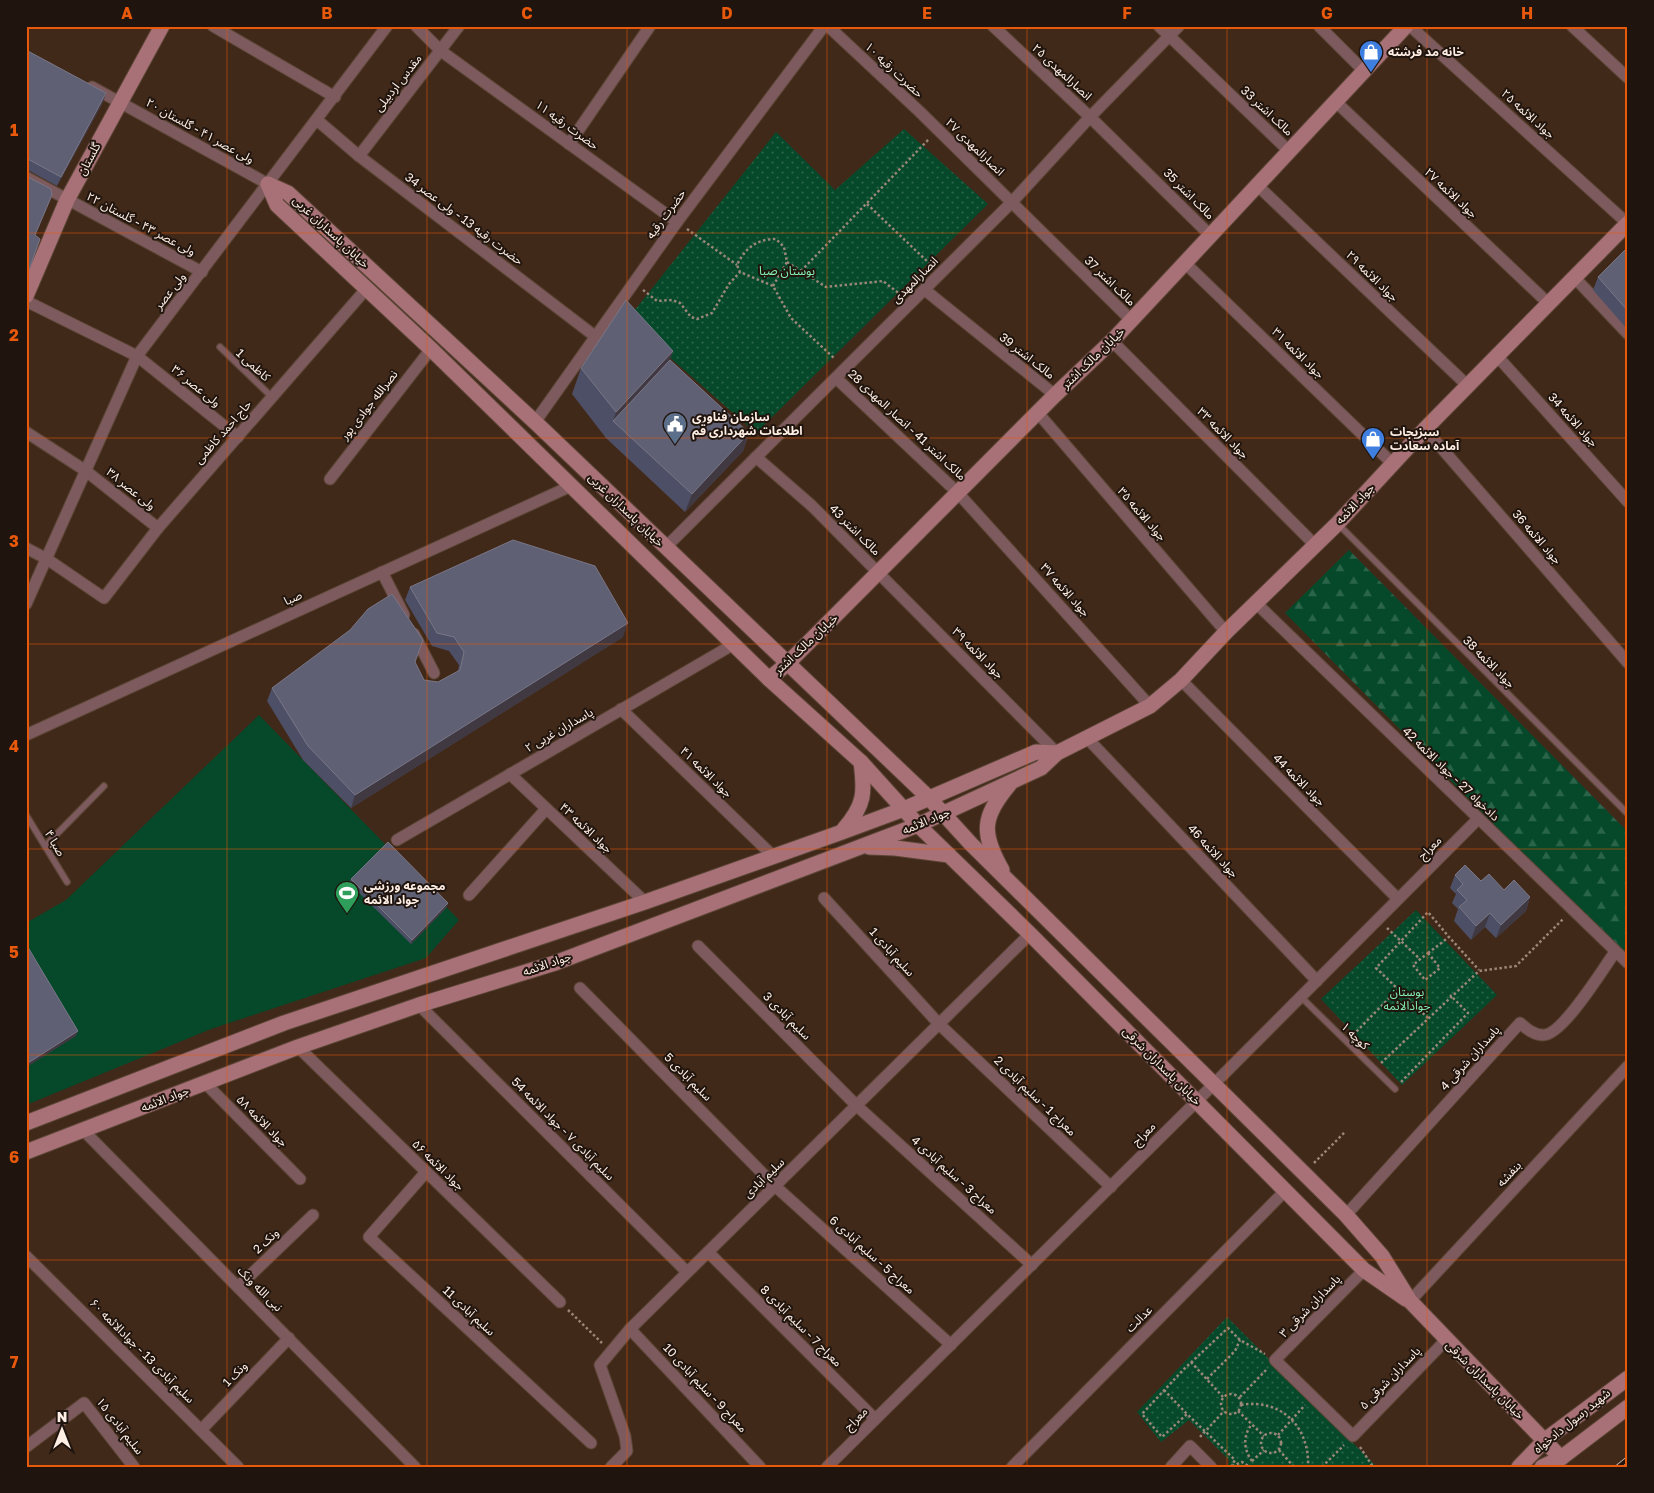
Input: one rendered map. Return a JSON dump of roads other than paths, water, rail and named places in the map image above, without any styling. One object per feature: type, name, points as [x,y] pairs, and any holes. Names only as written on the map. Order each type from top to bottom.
[{"type":"street","name":"گلستان","points":[[26,296],[67,200],[162,26]]},
{"type":"street","points":[[213,26],[335,97]]},
{"type":"street","name":"ولی عصر","points":[[26,604],[137,356],[318,120],[387,26]]},
{"type":"street","name":"حضرت رقیه ۱۱","points":[[416,26],[441,51],[677,222]]},
{"type":"street","name":"مقدس اردبیلی","points":[[358,156],[459,26]]},
{"type":"street","points":[[569,144],[650,26]]},
{"type":"street","name":"حضرت رقیه","points":[[535,422],[677,222],[824,26]]},
{"type":"street","name":"حضرت رقیه ۱۰","points":[[828,26],[920,112]]},
{"type":"street","name":"انصارالمهدی ۲۵","points":[[993,26],[1147,172]]},
{"type":"street","name":"مالک اشتر 33","points":[[1158,26],[1290,152]]},
{"type":"street","name":"انصارالمهدی","points":[[665,548],[1012,202],[1090,117],[1179,26]]},
{"type":"street","points":[[1319,26],[1364,72]]},
{"type":"street","name":"خیابان مالک اشتر","points":[[769,678],[788,664],[1054,395],[1112,341],[1406,26]]},
{"type":"street","name":"جواد الائمه ۲۵","points":[[1410,26],[1628,223]]},
{"type":"street","points":[[1572,26],[1628,78]]},
{"type":"street","name":"ولی عصر ۴۱ - گلستان ۲۰","points":[[85,84],[268,184]]},
{"type":"street","name":"جواد الائمه ۲۷","points":[[1336,102],[1548,304]]},
{"type":"street","name":"انصارالمهدی ۲۷","points":[[920,112],[1069,261]]},
{"type":"street","name":"حضرت رقیه 13 - ولی عصر 34","points":[[318,120],[358,156],[596,336]]},
{"type":"street","name":"مالک اشتر 35","points":[[1147,172],[1210,235]]},
{"type":"street","name":"ولی عصر ۴۳ - گلستان ۲۲","points":[[26,177],[202,272]]},
{"type":"street","name":"خیابان پاسداران غربی","points":[[268,184],[277,205],[431,349],[769,678],[861,762],[918,825]]},
{"type":"street","name":"خیابان پاسداران غربی","points":[[268,184],[288,193],[535,422],[929,798],[944,815]]},
{"type":"street","name":"جواد الائمه ۲۹","points":[[1258,186],[1468,386]]},
{"type":"street","name":"جواد الائمه","points":[[26,1152],[298,1047],[419,1005],[555,963],[944,815],[1041,768],[1058,754],[1150,706],[1180,680],[1226,632],[1337,524],[1426,429],[1628,223]]},
{"type":"street","name":"مالک اشتر 37","points":[[1069,261],[1131,320]]},
{"type":"street","name":"جواد الائمه ۳۱","points":[[1184,263],[1393,464]]},
{"type":"street","points":[[1574,277],[1628,334]]},
{"type":"street","name":"حاج احمد کاظمی","points":[[47,559],[104,598],[158,528],[367,288]]},
{"type":"street","name":"مالک اشتر 39","points":[[925,290],[1054,395]]},
{"type":"street","name":"ولی عصر ۳۶","points":[[26,301],[137,356],[238,437]]},
{"type":"street","name":"جواد الائمه ۳۳","points":[[1112,341],[1315,545]]},
{"type":"street","name":"نصرالله جوادی پور","points":[[330,479],[431,349]]},
{"type":"street","name":"جواد الائمه 34","points":[[1497,356],[1628,502]]},
{"type":"street","name":"مالک اشتر 41 - انصار المهدی 28","points":[[836,378],[958,493]]},
{"type":"street","name":"جواد الائمه ۳۵","points":[[1038,413],[1226,632]]},
{"type":"street","name":"جواد الائمه 36","points":[[1426,429],[1628,663]]},
{"type":"street","name":"ولی عصر ۳۸","points":[[26,432],[86,471],[158,528]]},
{"type":"street","name":"مالک اشتر 43","points":[[756,457],[812,506],[880,573]]},
{"type":"street","name":"صبا","points":[[26,735],[571,486]]},
{"type":"street","name":"جواد الائمه ۳۷","points":[[958,493],[1150,706]]},
{"type":"street","points":[[26,548],[47,559]]},
{"type":"street","points":[[382,572],[434,673]]},
{"type":"street","name":"جواد الائمه ۳۹","points":[[880,573],[1058,754]]},
{"type":"street","name":"دادخواه 27 - جواد الائمه 42","points":[[1256,603],[1628,963]]},
{"type":"street","name":"پاسداران غربی ۲","points":[[397,840],[734,644]]},
{"type":"street","name":"جواد الائمه 44","points":[[1180,680],[1398,899]]},
{"type":"street","name":"جواد الائمه ۴۱","points":[[622,709],[772,855]]},
{"type":"street","name":"جواد الائمه 46","points":[[1088,739],[1317,981]]},
{"type":"street","name":"جواد الائمه","points":[[26,1123],[284,1023],[645,902],[772,855],[842,832],[904,809],[1036,752],[1058,754]]},
{"type":"street","points":[[842,832],[856,815],[861,804],[865,787],[861,762]]},
{"type":"street","name":"جواد الائمه ۴۳","points":[[510,774],[645,902]]},
{"type":"street","points":[[1007,880],[996,860],[987,834],[988,817],[993,804],[1013,780]]},
{"type":"street","points":[[468,895],[546,809]]},
{"type":"street","name":"خیابان پاسداران شرقی","points":[[944,815],[1213,1085],[1346,1215],[1382,1256],[1410,1301],[1561,1458]]},
{"type":"street","name":"معراج","points":[[827,1467],[1111,1187],[1478,819]]},
{"type":"street","name":"خیابان پاسداران شرقی","points":[[918,825],[1030,934],[1364,1270],[1410,1301]]},
{"type":"street","points":[[862,847],[895,848],[949,855]]},
{"type":"street","name":"سلیم آبادی 1","points":[[824,898],[940,1025]]},
{"type":"street","name":"سلیم آبادی","points":[[612,1467],[627,1451],[625,1436],[600,1365],[610,1351],[687,1272],[940,1025],[1030,934]]},
{"type":"street","name":"سلیم آبادی 3","points":[[698,946],[857,1106]]},
{"type":"street","name":"پاسداران شرقی 4","points":[[1346,1215],[1520,1023],[1533,1033],[1544,1036],[1554,1033],[1566,1021],[1615,952]]},
{"type":"street","name":"سلیم آبادی 5","points":[[580,988],[775,1186]]},
{"type":"street","name":"سلیم آبادی ۷ - جواد الائمه 54","points":[[419,1005],[687,1272]]},
{"type":"street","name":"معراج 1 - سلیم آبادی 2","points":[[940,1025],[1111,1187]]},
{"type":"street","name":"جواد الائمه ۵۶","points":[[298,1047],[560,1302]]},
{"type":"street","name":"بنفشه","points":[[1410,1301],[1628,1066]]},
{"type":"street","name":"جواد الائمه ۵۸","points":[[205,1083],[300,1179]]},
{"type":"street","name":"معراج 3 - سلیم آبادی 4","points":[[857,1106],[1032,1265]]},
{"type":"street","name":"نبی الله ونک","points":[[84,1131],[415,1467]]},
{"type":"street","name":"سلیم آبادی 11","points":[[426,1172],[369,1237],[591,1443]]},
{"type":"street","name":"معراج 5 - سلیم آبادی 6","points":[[775,1186],[951,1345]]},
{"type":"street","name":"عدالت","points":[[1012,1467],[1286,1190]]},
{"type":"street","name":"ونک 2","points":[[238,1287],[314,1215]]},
{"type":"street","name":"معراج 7 - سلیم آبادی 8","points":[[708,1252],[875,1419]]},
{"type":"street","name":"سلیم آبادی 13 - جوادالائمه ۶۰","points":[[26,1256],[202,1429],[238,1467]]},
{"type":"street","name":"پاسداران شرقی ۳","points":[[1353,1436],[1275,1360],[1364,1270]]},
{"type":"street","name":"معراج 9 - سلیم آبادی 10","points":[[630,1329],[760,1467]]},
{"type":"street","name":"ونک 1","points":[[202,1429],[289,1338]]},
{"type":"street","name":"پاسداران شرقی ۵","points":[[1353,1436],[1446,1340]]},
{"type":"street","name":"شهید رسول دادخواه","points":[[1519,1467],[1544,1440],[1628,1378]]},
{"type":"street","name":"سلیم آبادی ۱۵","points":[[26,1447],[84,1403],[134,1467]]},
{"type":"street","name":"شهید رسول دادخواه","points":[[1542,1467],[1561,1458],[1628,1406]]},
{"type":"street","points":[[1171,1467],[1190,1446],[1211,1467]]},
{"type":"lane","name":"کاظمی 1","points":[[220,348],[272,397]]},
{"type":"lane","name":"جواد الائمه 38","points":[[1337,524],[1628,814]]},
{"type":"lane","points":[[45,846],[104,786]]},
{"type":"lane","name":"صبا ۴","points":[[26,815],[67,882]]},
{"type":"lane","name":"کوچه ۱","points":[[1301,997],[1395,1089]]},
{"type":"railway","points":[[1618,1467],[1628,1459]]},
{"type":"place","name":"خانه مد فرشته","points":[[1371,73]]},
{"type":"place","name":"سازمان فناوری اطلاعات شهرداری قم","points":[[675,445]]},
{"type":"place","name":"سبزیجات آماده سعادت","points":[[1373,460]]},
{"type":"place","name":"مجموعه ورزشی جواد الائمه","points":[[347,914]]},
{"type":"park label","name":"بوستان صبا","points":[[787,271]]},
{"type":"park label","name":"بوستان جوادالائمه","points":[[1407,999]]}]
